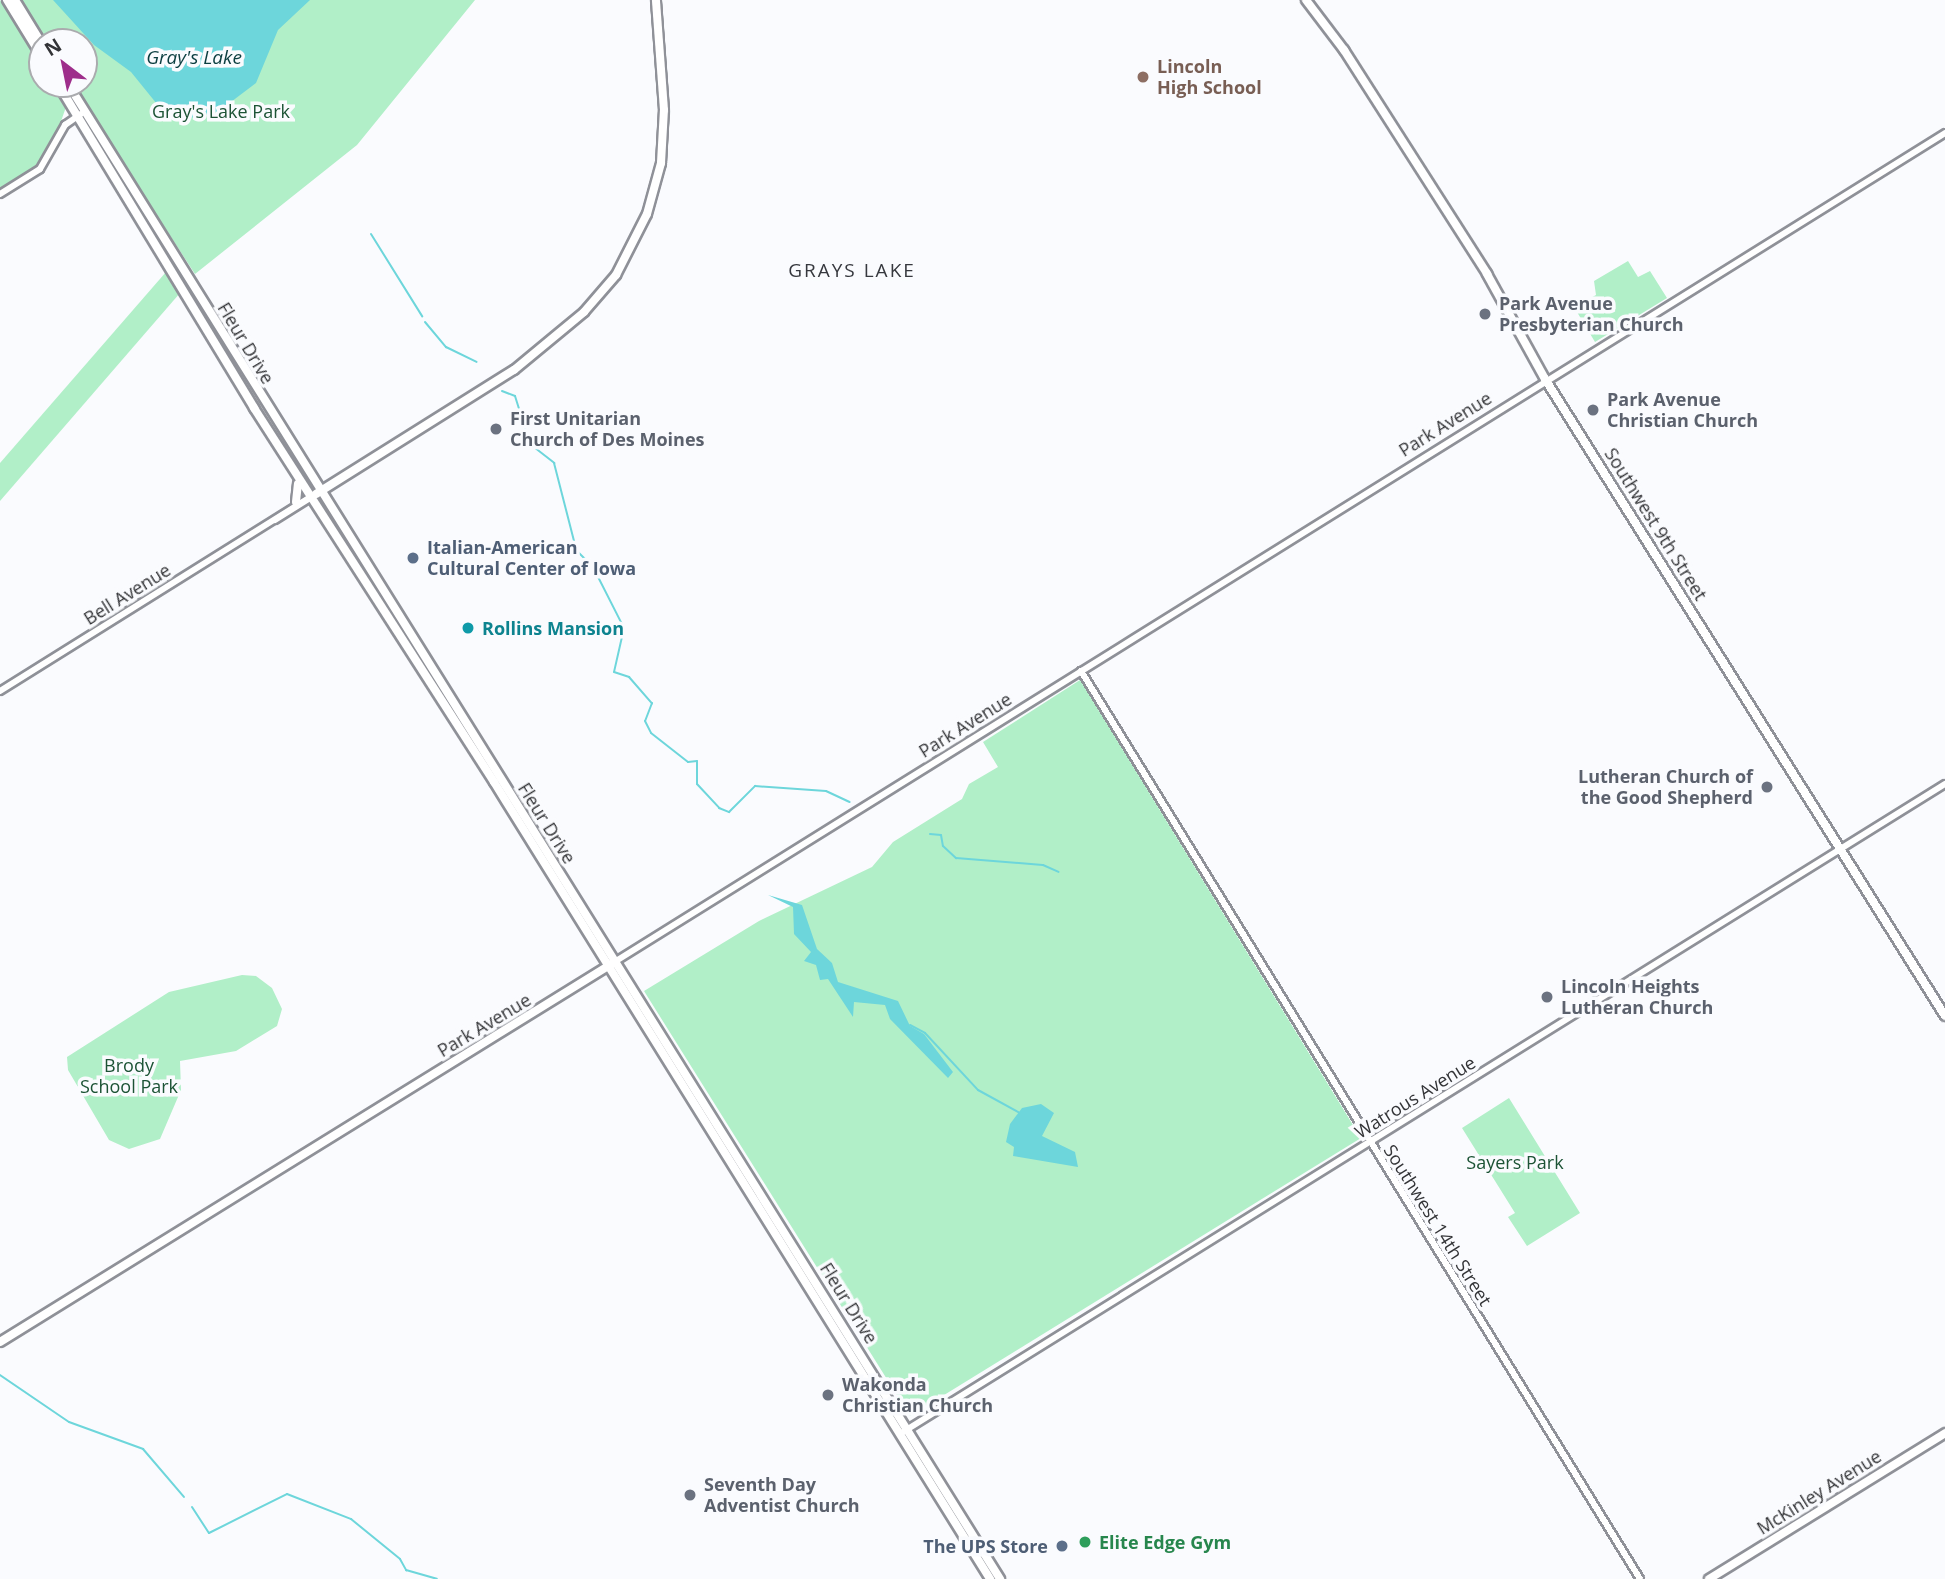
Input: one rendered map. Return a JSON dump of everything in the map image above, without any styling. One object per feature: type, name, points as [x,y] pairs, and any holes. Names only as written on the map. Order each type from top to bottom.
[{"type":"main road","points":[[7,0],[28,34]]},
{"type":"main road","points":[[15,0],[32,28]]},
{"type":"main road","name":"Bell Avenue","points":[[311,497],[526,362],[607,286],[647,215],[664,137],[656,0]]},
{"type":"main road","name":"Southwest 9th Street","points":[[1306,0],[1318,13],[1487,274],[1545,379],[1945,1016]]},
{"type":"main road","name":"Southwest 9th Street","points":[[1314,0],[1318,13]]},
{"type":"main road","name":"Fleur Drive","points":[[70,98],[82,113]]},
{"type":"main road","name":"Fleur Drive","points":[[75,98],[193,294],[612,964],[989,1579]]},
{"type":"main road","name":"Fleur Drive","points":[[193,294],[289,462],[909,1428],[1000,1579]]},
{"type":"main road","points":[[289,462],[300,491],[296,502]]},
{"type":"main road","name":"Park Avenue","points":[[0,1342],[612,964]]},
{"type":"main road","name":"McKinley Avenue","points":[[1709,1579],[1945,1433]]},
{"type":"street","points":[[0,194],[40,169],[65,125],[82,113]]},
{"type":"street","name":"Park Avenue","points":[[612,964],[1545,379],[1945,133]]},
{"type":"street","name":"Bell Avenue","points":[[270,522],[296,502],[311,497]]},
{"type":"street","name":"Bell Avenue","points":[[0,691],[311,497]]},
{"type":"street","name":"Southwest 14th Street","points":[[1082,671],[1640,1579]]},
{"type":"street","name":"Watrous Avenue","points":[[900,1434],[1945,784]]},
{"type":"green space","points":[[0,0],[28,42],[28,98],[61,98],[66,107],[51,150],[36,169],[0,189]]},
{"type":"green space","name":"Gray's Lake Park","points":[[19,0],[475,0],[357,145],[195,274],[80,98],[98,98],[98,28],[36,28]]},
{"type":"green space","points":[[1628,261],[1638,277],[1650,271],[1667,298],[1595,342],[1574,307],[1596,295],[1594,281]]},
{"type":"green space","points":[[166,272],[180,293],[0,501],[0,463]]},
{"type":"green space","points":[[1080,680],[1361,1138],[910,1416],[644,991],[759,921],[872,867],[893,842],[962,799],[969,784],[998,767],[983,742]]},
{"type":"green space","name":"Brody School Park","points":[[242,975],[256,976],[272,988],[282,1009],[277,1026],[236,1051],[180,1061],[181,1090],[160,1139],[129,1149],[109,1140],[68,1070],[67,1057],[169,992]]},
{"type":"green space","name":"Sayers Park","points":[[1509,1098],[1580,1213],[1527,1246],[1508,1217],[1515,1213],[1462,1128]]},
{"type":"water","name":"Gray's Lake","points":[[53,0],[310,0],[278,30],[256,83],[219,111],[194,118],[161,109],[131,72],[98,48],[98,28],[79,28]]},
{"type":"water","points":[[768,895],[802,905],[817,949],[832,963],[838,982],[898,1001],[910,1026],[924,1034],[953,1072],[948,1078],[890,1019],[885,1005],[854,1002],[853,1017],[828,979],[820,980],[816,965],[804,961],[811,952],[794,934],[793,907]]},
{"type":"water","points":[[1041,1104],[1054,1113],[1042,1136],[1075,1152],[1078,1167],[1013,1156],[1014,1147],[1006,1142],[1010,1124],[1022,1108]]},
{"type":"waterway","points":[[371,234],[422,316]]},
{"type":"waterway","points":[[425,322],[446,347],[477,362]]},
{"type":"waterway","points":[[502,391],[515,396],[530,444],[554,463],[574,541]]},
{"type":"waterway","points":[[577,551],[593,567],[624,628],[614,672],[629,677],[652,703],[645,721],[651,733],[688,762],[697,761],[697,784],[719,808],[729,812],[755,786],[826,791],[850,802]]},
{"type":"waterway","points":[[930,834],[941,835],[943,846],[956,858],[1043,865],[1059,872]]},
{"type":"waterway","points":[[910,1025],[925,1033],[978,1090],[1018,1112]]},
{"type":"waterway","points":[[0,1375],[69,1422],[143,1449],[184,1497]]},
{"type":"waterway","points":[[192,1507],[209,1533],[287,1494],[351,1519],[400,1559],[406,1570],[437,1579]]},
{"type":"place","name":"Lincoln High School","points":[[1143,77]]},
{"type":"place","name":"Park Avenue Presbyterian Church","points":[[1485,314]]},
{"type":"place","name":"Park Avenue Christian Church","points":[[1593,410]]},
{"type":"place","name":"First Unitarian Church of Des Moines","points":[[496,429]]},
{"type":"place","name":"Italian-American Cultural Center of Iowa","points":[[413,558]]},
{"type":"place","name":"Rollins Mansion","points":[[468,628]]},
{"type":"place","name":"Lutheran Church of the Good Shepherd","points":[[1767,787]]},
{"type":"place","name":"Lincoln Heights Lutheran Church","points":[[1547,997]]},
{"type":"place","name":"Wakonda Christian Church","points":[[828,1395]]},
{"type":"place","name":"Seventh Day Adventist Church","points":[[690,1495]]},
{"type":"place","name":"Elite Edge Gym","points":[[1085,1542]]},
{"type":"place","name":"The UPS Store","points":[[1062,1546]]},
{"type":"district","name":"GRAYS LAKE","points":[[852,271]]}]
